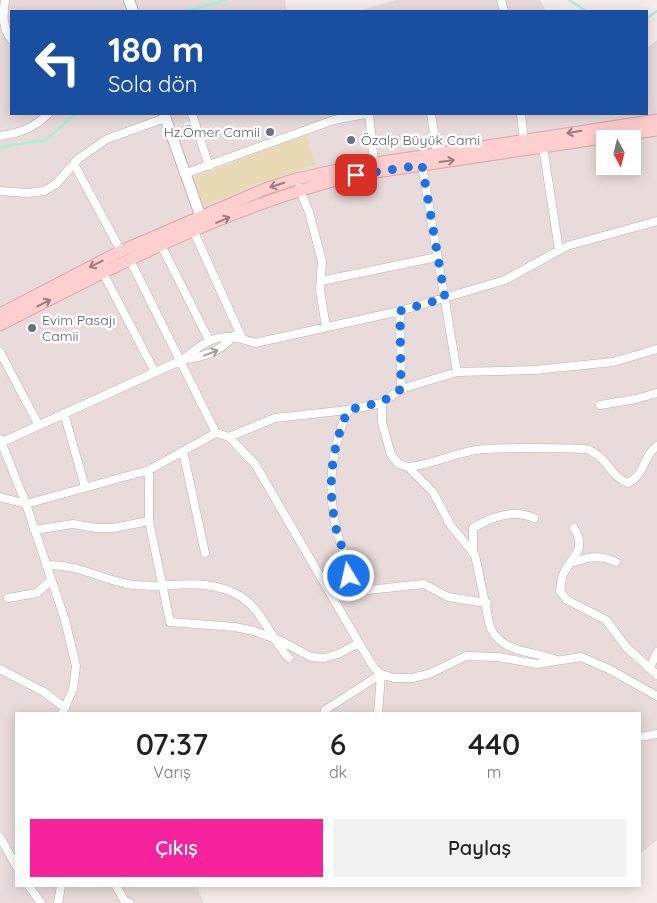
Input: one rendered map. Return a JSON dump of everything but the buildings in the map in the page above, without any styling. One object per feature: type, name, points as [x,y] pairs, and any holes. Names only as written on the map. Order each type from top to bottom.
[{"type":"main road","points":[[1,320],[161,245],[199,230],[298,184],[374,163],[651,118]]},
{"type":"main road","points":[[1,320],[121,251],[265,189],[657,130]]},
{"type":"street","points":[[5,0],[3,18],[10,38]]},
{"type":"street","points":[[0,136],[23,132],[39,123],[47,115]]},
{"type":"street","points":[[192,115],[209,166]]},
{"type":"street","points":[[184,174],[334,120],[362,115]]},
{"type":"street","points":[[367,115],[374,163]]},
{"type":"street","points":[[431,115],[437,153]]},
{"type":"street","points":[[521,115],[524,140],[543,147],[559,250]]},
{"type":"street","points":[[0,191],[26,194],[44,191],[56,184],[74,164],[107,139],[164,116],[200,216],[199,230],[238,337]]},
{"type":"street","points":[[74,164],[121,251]]},
{"type":"street","points":[[422,165],[457,372]]},
{"type":"street","points":[[298,184],[309,212],[322,261],[321,281],[326,327]]},
{"type":"street","points":[[0,669],[44,692],[63,711],[73,689],[76,666],[65,620],[26,504],[1,441],[182,360],[209,340],[238,337],[255,343],[400,311],[506,280],[559,250],[585,240],[657,222]]},
{"type":"street","points":[[161,245],[209,340]]},
{"type":"street","points":[[321,281],[437,257]]},
{"type":"street","points":[[130,260],[182,360],[216,433]]},
{"type":"street","points":[[103,273],[155,372]]},
{"type":"street","points":[[400,311],[401,389]]},
{"type":"street","points":[[182,360],[209,355],[238,337]]},
{"type":"street","points":[[229,437],[275,418],[348,410],[382,402],[401,389],[457,372],[535,370],[613,362],[657,349]]},
{"type":"street","points":[[0,352],[38,424]]},
{"type":"street","points":[[600,405],[636,399],[657,393]]},
{"type":"street","points":[[382,402],[382,422],[391,455],[399,464],[408,467],[422,466],[485,448],[586,449],[596,453],[608,464],[618,480],[628,483],[637,478],[651,451],[657,446]]},
{"type":"street","points":[[331,594],[349,576],[348,560],[336,531],[331,485],[332,456],[348,410]]},
{"type":"street","points":[[64,413],[85,487]]},
{"type":"street","points":[[0,497],[26,504],[148,470],[216,433],[229,437],[255,464],[359,643],[374,668],[381,674],[394,678],[412,678],[429,674],[466,656],[498,657],[537,664],[581,657],[609,669],[657,696]]},
{"type":"street","points":[[183,451],[205,553]]},
{"type":"street","points":[[408,467],[432,492],[451,526],[473,553]]},
{"type":"street","points":[[148,470],[149,521],[170,622],[235,627],[275,639],[311,657],[324,658],[338,654],[359,643]]},
{"type":"street","points":[[534,518],[515,513],[473,528],[473,553],[494,637],[517,650],[542,654],[558,660]]},
{"type":"street","points":[[34,530],[74,524],[96,528],[113,528],[149,521]]},
{"type":"street","points":[[574,528],[579,536],[580,548],[562,576],[560,591],[567,600],[606,620],[627,648],[657,675]]},
{"type":"street","points":[[571,563],[592,556],[616,562]]},
{"type":"street","points":[[46,566],[62,565],[127,584],[163,585],[191,583],[240,597],[264,622],[279,648],[289,658]]},
{"type":"street","points":[[8,598],[37,593],[51,580]]},
{"type":"street","points":[[331,594],[424,584],[448,597],[487,603]]},
{"type":"street","points":[[650,668],[657,652]]},
{"type":"street","points":[[324,712],[381,674]]},
{"type":"street","points":[[378,712],[381,674]]},
{"type":"street","points":[[641,737],[657,734]]},
{"type":"street","points":[[0,837],[15,864]]},
{"type":"street","points":[[30,887],[41,903]]},
{"type":"street","points":[[58,903],[61,887]]},
{"type":"street","points":[[117,887],[124,900],[130,903]]},
{"type":"shaded area","points":[[0,0],[285,0],[287,10],[10,10],[10,115],[648,115],[648,47],[657,40],[657,840],[641,853],[641,712],[15,712],[15,887],[197,887],[204,903],[0,903]]},
{"type":"shaded area","points":[[395,0],[540,0],[545,10],[361,10]]},
{"type":"shaded area","points":[[306,135],[316,165],[261,182],[204,206],[192,178]]},
{"type":"waterway","points":[[190,10],[225,0]]},
{"type":"waterway","points":[[569,0],[584,10]]},
{"type":"waterway","points":[[648,18],[657,11]]},
{"type":"waterway","points":[[0,147],[46,140],[74,115]]},
{"type":"place","name":"Hz.Ömer Camii","points":[[270,132]]},
{"type":"place","name":"Özalp Büyük Cami","points":[[351,140]]},
{"type":"place","name":"Evim Pasajı Camii","points":[[32,328]]},
{"type":"route","points":[[349,576],[348,560],[336,531],[332,508],[332,456],[339,432],[348,410],[382,402],[401,389],[400,311],[445,298],[422,165],[356,175]]}]
